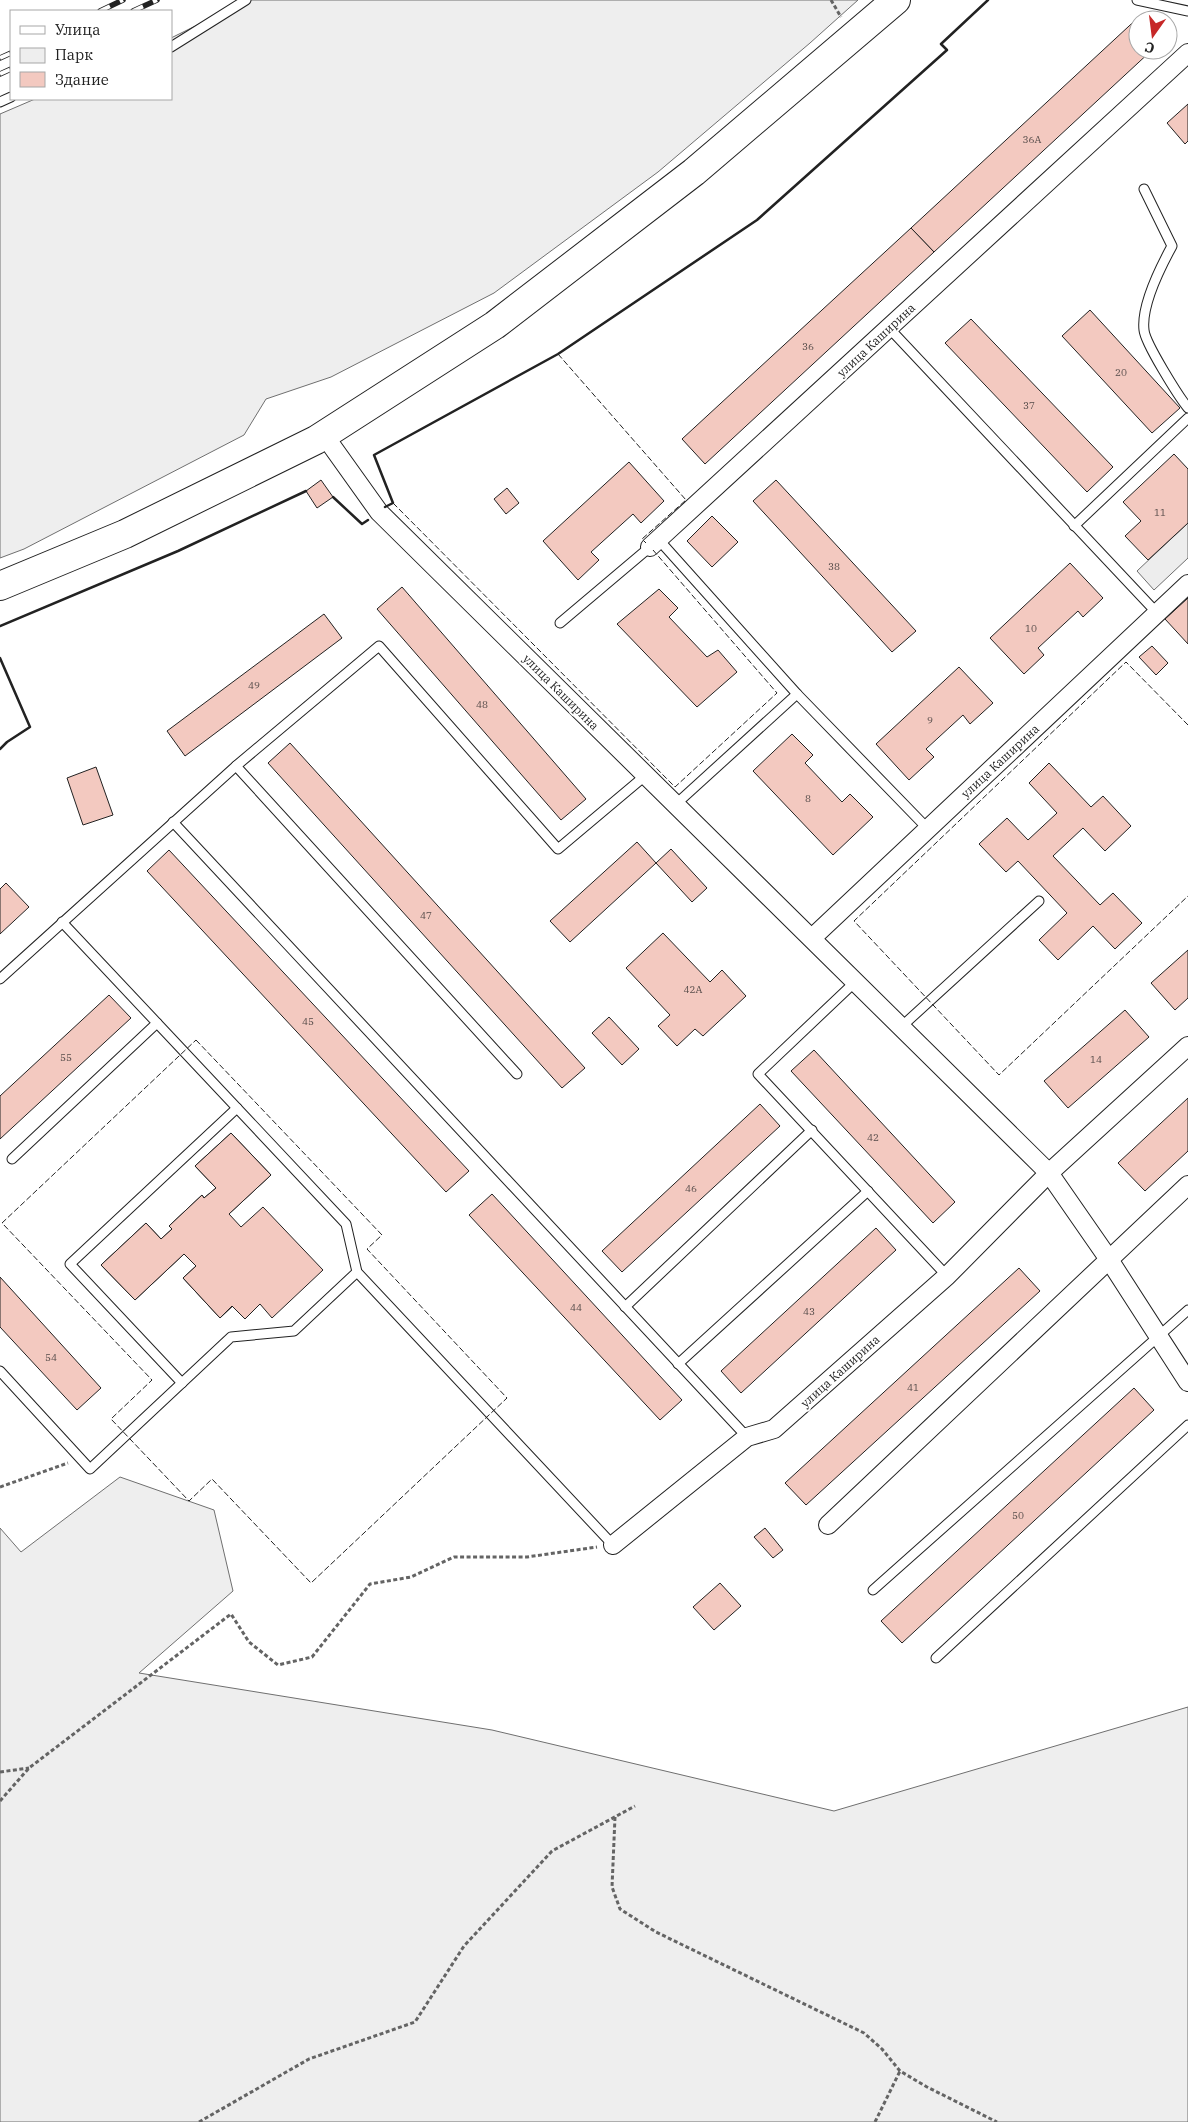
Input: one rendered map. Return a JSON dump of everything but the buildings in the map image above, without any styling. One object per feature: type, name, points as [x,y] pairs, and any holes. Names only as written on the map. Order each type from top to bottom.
[{"type":"main road","points":[[0,586],[124,534],[324,435],[502,319],[694,172],[896,0]]},
{"type":"street","name":"улица Каширина","points":[[654,544],[1188,52]]},
{"type":"street","name":"улица Каширина","points":[[324,435],[379,512],[646,775],[675,806],[812,938],[900,1028],[1050,1173],[1108,1258],[1188,1382]]},
{"type":"street","name":"улица Каширина","points":[[812,938],[1188,584]]},
{"type":"street","name":"улица Каширина","points":[[613,1545],[747,1437],[774,1429],[946,1276],[1050,1173],[1188,1046]]},
{"type":"street","points":[[828,1525],[1108,1258],[1188,1185]]},
{"type":"lane","points":[[172,46],[246,0]]},
{"type":"lane","points":[[1137,0],[1188,11]]},
{"type":"lane","points":[[1144,189],[1172,246],[1148,296],[1144,331],[1159,364],[1188,408]]},
{"type":"lane","points":[[889,328],[1157,613]]},
{"type":"lane","points":[[1074,526],[1188,418]]},
{"type":"lane","points":[[654,544],[928,828]]},
{"type":"lane","name":"улица Каширина","points":[[560,623],[654,544]]},
{"type":"lane","points":[[0,979],[236,766],[379,646],[558,849],[646,775]]},
{"type":"lane","points":[[675,806],[797,694]]},
{"type":"lane","points":[[236,766],[517,1074]]},
{"type":"lane","points":[[173,822],[747,1437]]},
{"type":"lane","points":[[900,1028],[1038,901]]},
{"type":"lane","points":[[62,922],[346,1224],[357,1272],[613,1545]]},
{"type":"lane","points":[[855,982],[758,1074],[946,1276]]},
{"type":"lane","points":[[12,1159],[157,1023]]},
{"type":"lane","points":[[182,1382],[70,1264],[237,1108]]},
{"type":"lane","points":[[625,1307],[812,1130]]},
{"type":"lane","points":[[678,1364],[868,1191]]},
{"type":"lane","points":[[0,1372],[90,1469],[231,1337],[294,1331],[357,1272]]},
{"type":"lane","points":[[873,1590],[1188,1310]]},
{"type":"lane","points":[[936,1658],[1188,1426]]},
{"type":"path","points":[[831,0],[841,17]]},
{"type":"path","points":[[0,1487],[81,1458]]},
{"type":"path","points":[[0,1801],[29,1768],[231,1614],[249,1642],[278,1665],[312,1657],[370,1584],[411,1577],[454,1557],[527,1557],[613,1545]]},
{"type":"path","points":[[0,1772],[29,1768]]},
{"type":"path","points":[[199,2122],[309,2059],[415,2022],[464,1946],[552,1851],[635,1806]]},
{"type":"path","points":[[616,1817],[612,1887],[620,1909],[656,1932],[864,2032],[882,2049],[900,2071],[997,2122]]},
{"type":"path","points":[[875,2122],[900,2071]]},
{"type":"green space","points":[[248,0],[858,0],[658,172],[494,293],[331,377],[266,399],[244,435],[24,549],[0,558],[0,114],[33,100],[172,100],[172,38]]},
{"type":"green space","points":[[120,1477],[214,1510],[233,1591],[139,1673],[492,1730],[834,1811],[1188,1707],[1188,2122],[0,2122],[0,1528],[21,1552]]},
{"type":"shaded area","points":[[1188,523],[1188,558],[1154,590],[1137,571]]},
{"type":"railway","points":[[102,10],[123,0]]},
{"type":"railway","points":[[135,10],[157,0]]},
{"type":"railway","points":[[0,58],[10,53]]},
{"type":"railway","points":[[0,74],[10,69]]},
{"type":"fence","points":[[558,354],[686,500],[642,539],[646,543]]},
{"type":"fence","points":[[393,503],[675,787],[777,693],[653,550]]},
{"type":"fence","points":[[1188,725],[1126,662],[854,921],[999,1075],[1188,896]]},
{"type":"fence","points":[[196,1040],[382,1235],[367,1249],[507,1398],[311,1583],[212,1479],[189,1501],[111,1419],[152,1380],[2,1223],[196,1040]]},
{"type":"wall","points":[[385,507],[393,503],[374,455],[558,354],[757,220],[947,50],[941,44],[988,0]]},
{"type":"wall","points":[[0,626],[178,551],[306,491]]},
{"type":"wall","points":[[333,497],[362,524],[368,520]]},
{"type":"wall","points":[[0,658],[30,727],[7,742],[0,749]]}]
